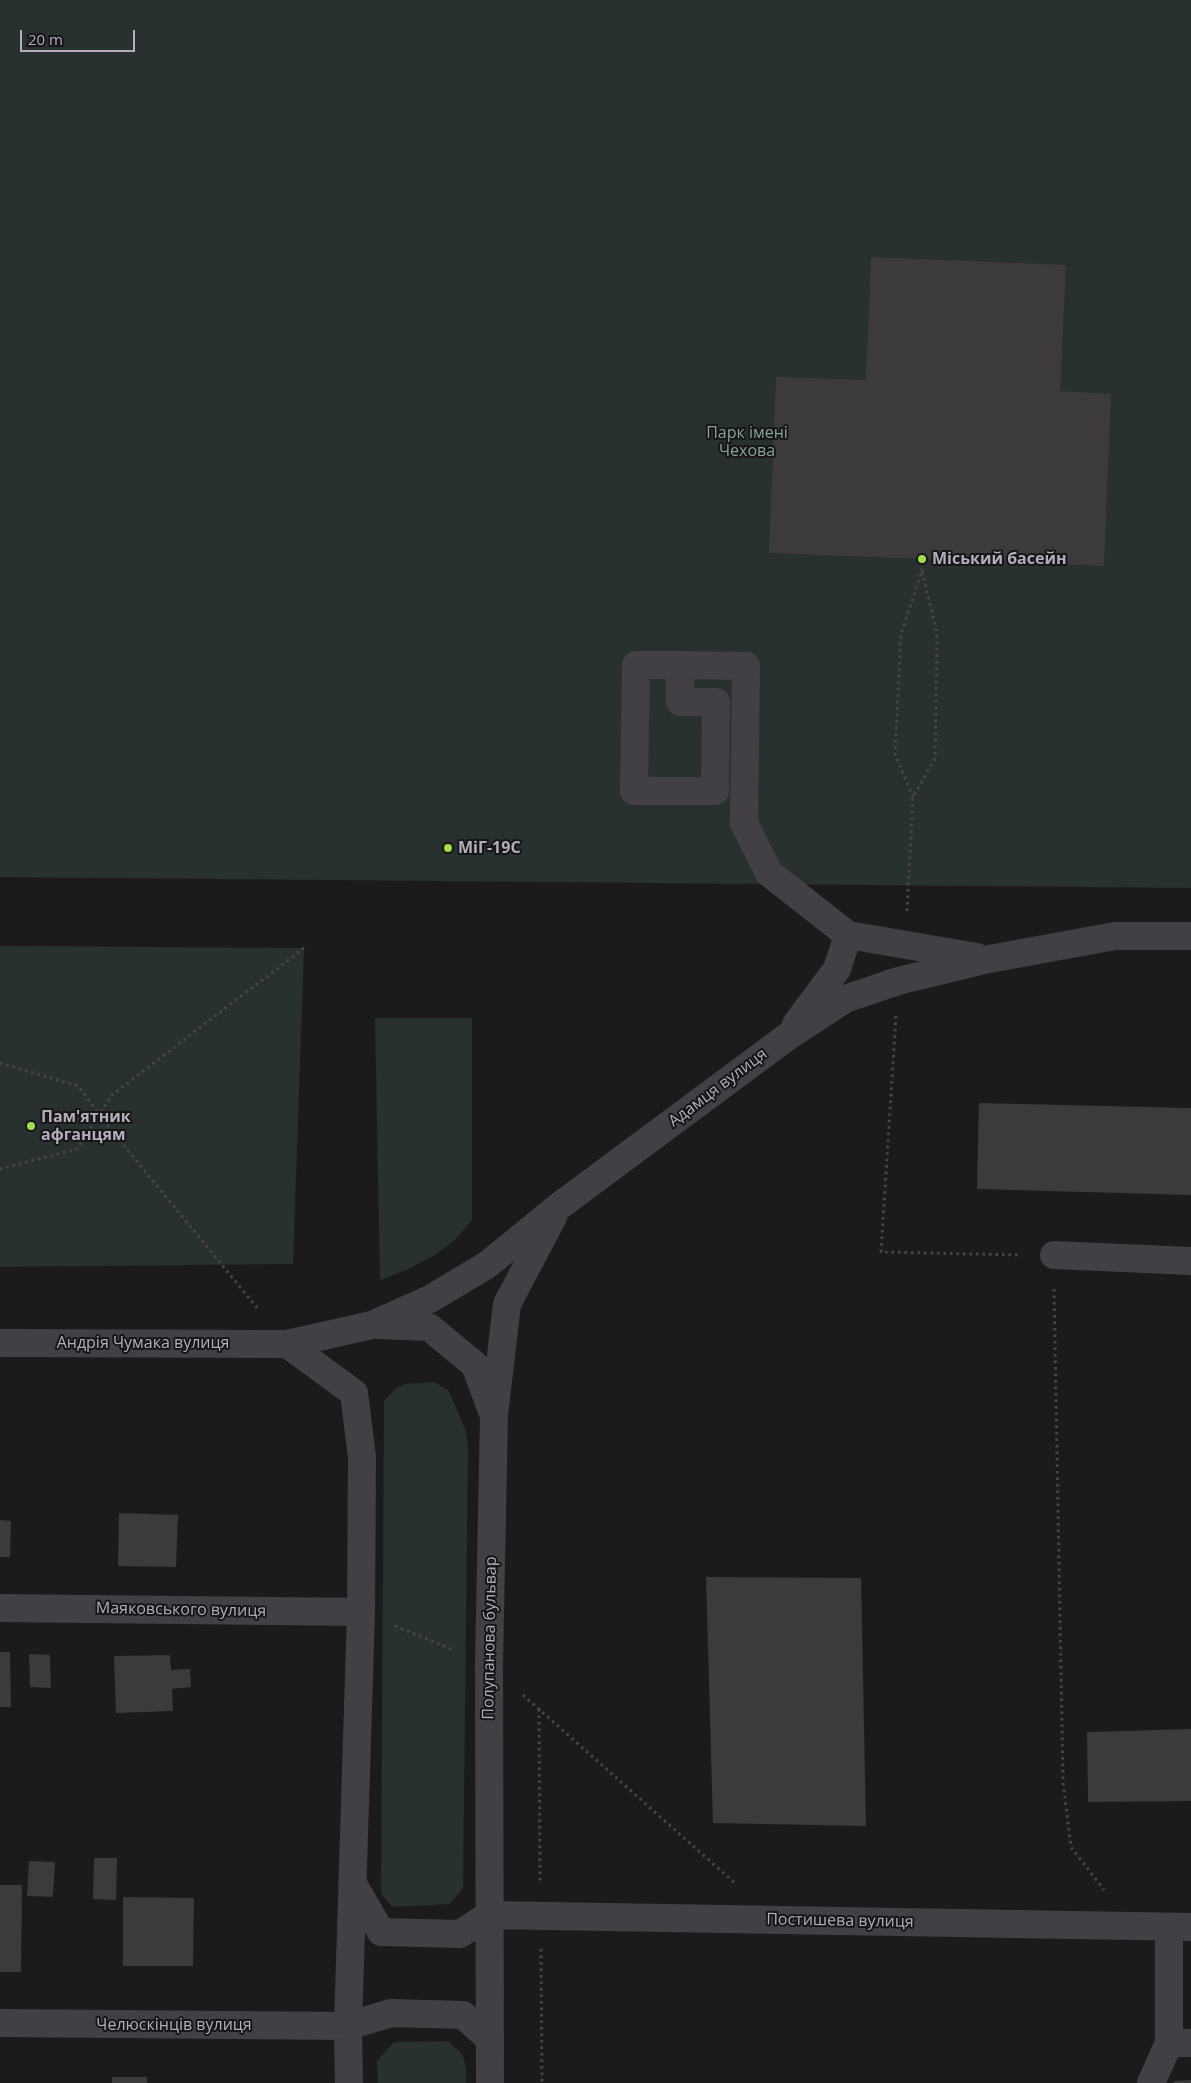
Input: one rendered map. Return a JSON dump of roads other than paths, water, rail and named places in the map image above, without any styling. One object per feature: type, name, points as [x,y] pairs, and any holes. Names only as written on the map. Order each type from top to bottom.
[{"type":"street","points":[[680,665],[680,702],[716,702],[715,791],[634,790],[636,665],[680,665],[746,666],[744,823],[769,874],[848,935],[989,960]]},
{"type":"street","points":[[787,1037],[837,969],[848,935]]},
{"type":"street","name":"Адамця вулиця","points":[[287,1344],[372,1325],[430,1299],[487,1265],[558,1207],[787,1037],[845,999],[898,981],[989,960],[1115,936],[1191,936]]},
{"type":"street","name":"Полупанова бульвар","points":[[490,2083],[488,1664],[494,1415],[507,1304],[558,1207]]},
{"type":"street","points":[[1054,1255],[1191,1261]]},
{"type":"street","points":[[372,1325],[429,1327],[475,1365],[494,1415]]},
{"type":"street","name":"Андрія Чумака вулиця","points":[[0,1343],[287,1344]]},
{"type":"street","points":[[287,1344],[354,1393],[362,1457],[361,1612],[348,2026],[349,2083]]},
{"type":"street","name":"Маяковського вулиця","points":[[0,1608],[361,1612]]},
{"type":"street","points":[[353,1884],[380,1932],[460,1934],[490,1915]]},
{"type":"street","name":"Постишева вулиця","points":[[490,1915],[1180,1927]]},
{"type":"street","points":[[1151,2083],[1180,2043],[1180,1927]]},
{"type":"street","name":"Челюскінців вулиця","points":[[0,2023],[348,2026],[391,2013],[463,2015],[490,2039]]},
{"type":"place","name":"Міський басейн","points":[[922,559]]},
{"type":"place","name":"МіГ-19С","points":[[448,848]]},
{"type":"place","name":"Пам'ятник афганцям","points":[[31,1126]]},
{"type":"park label","name":"Парк імені Чехова","points":[[747,442]]}]
